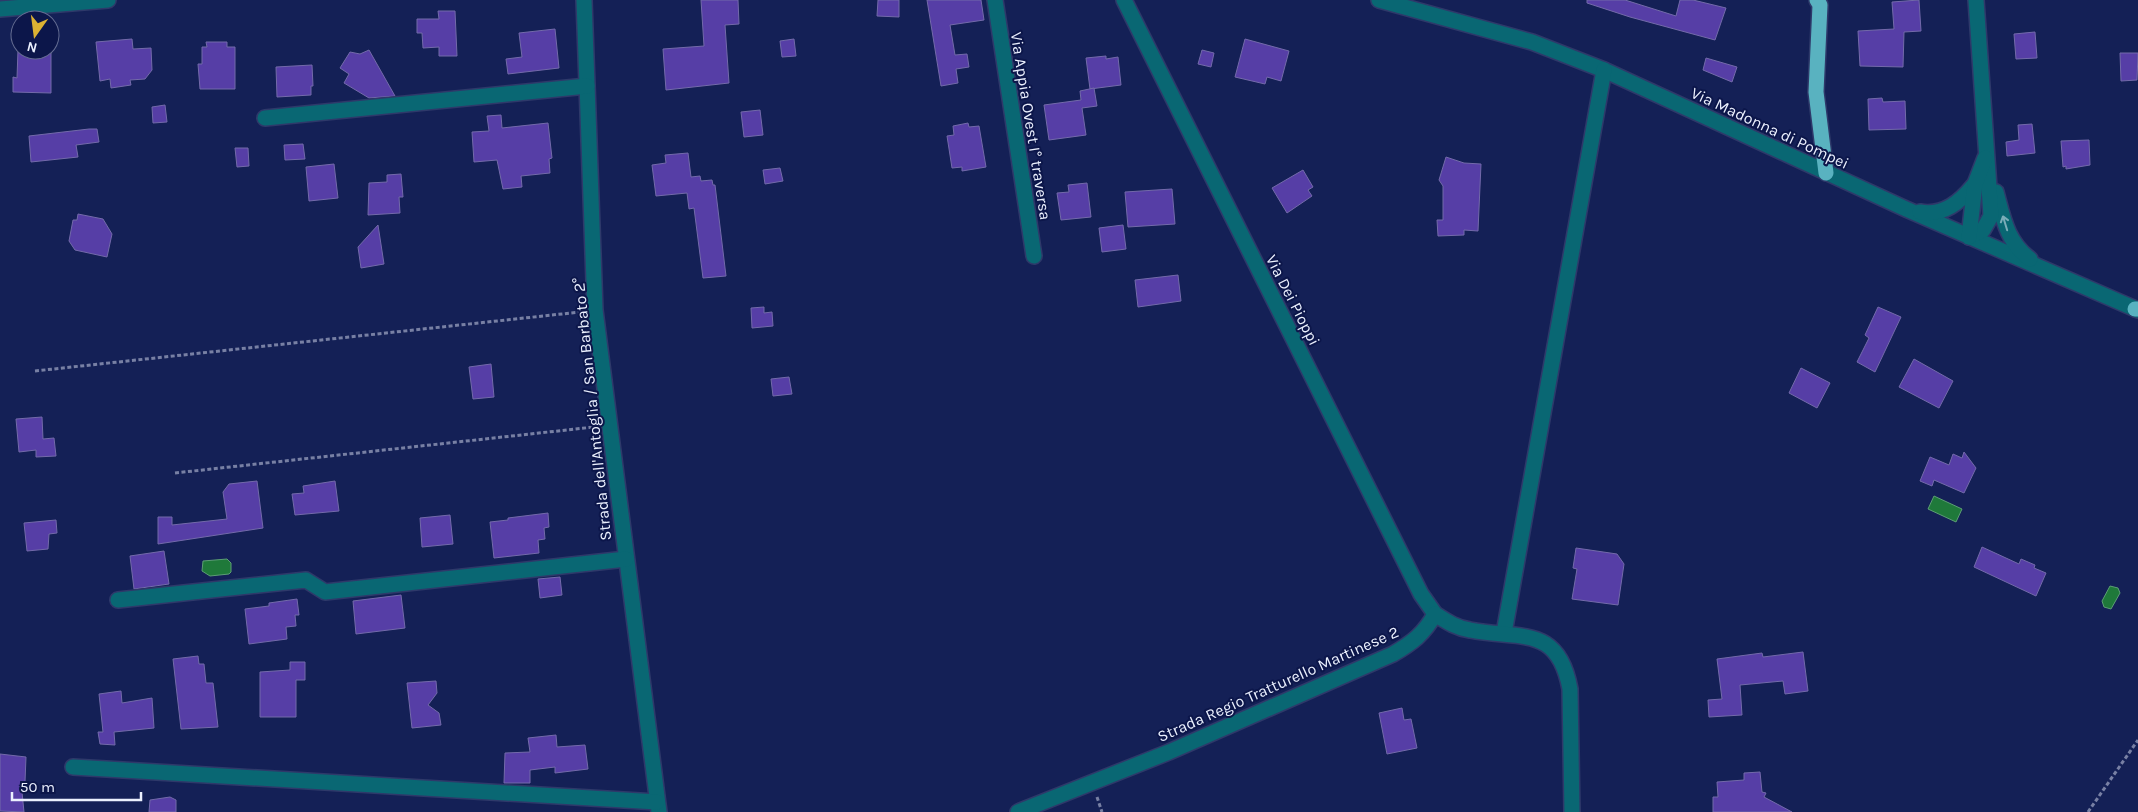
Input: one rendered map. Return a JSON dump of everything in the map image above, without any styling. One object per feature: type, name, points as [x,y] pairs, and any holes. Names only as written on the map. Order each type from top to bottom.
[{"type":"highway","points":[[1820,2],[1816,92],[1826,173]]},
{"type":"street","points":[[0,9],[108,0]]},
{"type":"street","name":"Strada dell'Antoglia / San Barbato 2°","points":[[584,0],[595,310],[658,807]]},
{"type":"street","name":"Via Appia Ovest I° traversa","points":[[994,0],[1034,256]]},
{"type":"street","name":"Via Dei Pioppi","points":[[1124,0],[1421,594],[1435,614]]},
{"type":"street","name":"Via Madonna di Pompei","points":[[1379,0],[1532,42],[1604,70],[1906,209],[2137,309]]},
{"type":"street","points":[[1969,237],[1983,230],[1991,216],[1976,0]]},
{"type":"street","points":[[1504,633],[1604,70]]},
{"type":"street","points":[[265,118],[587,86]]},
{"type":"street","points":[[1969,237],[1975,184],[1986,155]]},
{"type":"street","points":[[1986,155],[2009,237],[2020,251],[2047,271]]},
{"type":"street","points":[[1906,209],[1932,214],[1944,210],[1962,199],[1975,184]]},
{"type":"street","points":[[118,600],[306,580],[325,592],[626,559]]},
{"type":"street","points":[[1435,614],[1452,625],[1470,630],[1530,637],[1554,649],[1567,672],[1572,709],[1572,812]]},
{"type":"street","name":"Strada Regio Tratturello Martinese 2","points":[[1018,812],[1169,752],[1393,654],[1411,644],[1425,632],[1435,614]]},
{"type":"street","points":[[73,767],[658,807]]},
{"type":"path","points":[[35,371],[595,310]]},
{"type":"path","points":[[175,473],[610,426]]},
{"type":"path","points":[[2088,812],[2138,740]]},
{"type":"shaded area","points":[[1934,496],[1962,509],[1956,522],[1928,509]]},
{"type":"shaded area","points":[[227,559],[231,563],[231,572],[229,574],[210,576],[202,571],[203,561]]},
{"type":"shaded area","points":[[2110,586],[2118,588],[2120,593],[2111,609],[2104,607],[2102,601]]},
{"type":"building","points":[[701,0],[738,0],[739,24],[725,25],[729,83],[666,90],[663,49],[704,46]]},
{"type":"building","points":[[878,0],[899,0],[899,17],[877,16]]},
{"type":"building","points":[[927,0],[981,0],[984,20],[950,25],[955,55],[967,54],[969,67],[956,69],[958,83],[941,86]]},
{"type":"building","points":[[1587,0],[1625,0],[1676,16],[1680,0],[1693,0],[1726,8],[1715,40],[1630,17],[1587,3]]},
{"type":"building","points":[[1919,0],[1921,31],[1904,32],[1903,67],[1860,66],[1858,31],[1894,29],[1892,2]]},
{"type":"building","points":[[438,11],[455,11],[457,56],[439,56],[439,47],[423,48],[422,33],[417,33],[417,19],[439,19]]},
{"type":"building","points":[[555,29],[559,68],[508,74],[506,59],[522,57],[519,33]]},
{"type":"building","points":[[2035,32],[2037,58],[2016,59],[2014,34]]},
{"type":"building","points":[[132,39],[133,49],[151,48],[152,70],[145,79],[130,80],[131,85],[111,88],[110,79],[100,81],[96,42]]},
{"type":"building","points":[[794,39],[796,56],[782,57],[780,41]]},
{"type":"building","points":[[1245,39],[1289,51],[1281,81],[1267,77],[1265,84],[1235,77]]},
{"type":"building","points":[[206,42],[227,42],[227,47],[235,47],[235,89],[200,89],[198,64],[202,64],[202,47],[207,47]]},
{"type":"building","points":[[369,50],[395,96],[369,98],[344,83],[349,74],[340,68],[350,52],[360,54]]},
{"type":"building","points":[[1202,50],[1214,53],[1211,67],[1198,64]]},
{"type":"building","points":[[2120,53],[2138,53],[2137,80],[2121,81]]},
{"type":"building","points":[[1106,56],[1106,59],[1118,57],[1121,85],[1090,89],[1086,58]]},
{"type":"building","points":[[1706,58],[1737,67],[1732,82],[1703,70]]},
{"type":"building","points":[[18,60],[51,60],[51,93],[13,92],[13,77],[17,78]]},
{"type":"building","points":[[312,65],[313,86],[311,86],[311,95],[277,97],[276,67]]},
{"type":"building","points":[[1094,88],[1097,106],[1082,108],[1086,135],[1049,140],[1044,105],[1081,100],[1080,91]]},
{"type":"building","points":[[1882,98],[1883,102],[1905,101],[1906,129],[1869,130],[1868,99]]},
{"type":"building","points":[[165,105],[167,122],[153,123],[152,107]]},
{"type":"building","points":[[760,110],[763,135],[744,137],[741,112]]},
{"type":"building","points":[[501,115],[502,128],[548,123],[552,158],[549,159],[550,173],[521,176],[522,187],[503,189],[497,160],[474,162],[472,132],[489,131],[487,116]]},
{"type":"building","points":[[968,123],[969,127],[979,126],[986,167],[962,171],[962,167],[952,168],[947,136],[954,135],[953,126]]},
{"type":"building","points":[[2032,124],[2035,153],[2007,156],[2006,142],[2019,140],[2018,125]]},
{"type":"building","points":[[97,129],[99,142],[76,145],[78,157],[31,162],[29,136]]},
{"type":"building","points":[[2089,140],[2090,165],[2066,169],[2066,166],[2063,167],[2061,141]]},
{"type":"building","points":[[303,144],[305,159],[285,160],[284,145]]},
{"type":"building","points":[[235,148],[248,148],[249,166],[237,167]]},
{"type":"building","points":[[688,153],[691,177],[700,176],[701,181],[712,180],[713,185],[715,185],[726,276],[703,278],[694,208],[689,209],[687,193],[656,196],[652,165],[666,163],[665,155]]},
{"type":"building","points":[[1446,157],[1464,163],[1481,164],[1478,231],[1464,230],[1464,235],[1438,236],[1437,220],[1443,220],[1443,186],[1439,180]]},
{"type":"building","points":[[334,164],[338,198],[309,201],[306,167]]},
{"type":"building","points":[[780,168],[783,181],[765,184],[763,170]]},
{"type":"building","points":[[1303,170],[1313,187],[1308,190],[1312,196],[1287,213],[1272,188]]},
{"type":"building","points":[[401,174],[403,197],[399,197],[400,213],[368,215],[369,183],[387,182],[387,175]]},
{"type":"building","points":[[1087,183],[1091,217],[1061,220],[1057,193],[1069,192],[1068,185]]},
{"type":"building","points":[[1172,189],[1175,224],[1128,227],[1125,192]]},
{"type":"building","points":[[78,214],[103,219],[112,234],[107,257],[75,250],[69,241],[73,220],[77,220]]},
{"type":"building","points":[[378,225],[384,264],[361,268],[358,247]]},
{"type":"building","points":[[1123,225],[1126,249],[1102,252],[1099,228]]},
{"type":"building","points":[[1178,275],[1181,301],[1138,307],[1135,280]]},
{"type":"building","points":[[764,307],[764,313],[772,312],[773,326],[752,328],[751,308]]},
{"type":"building","points":[[1878,307],[1901,317],[1875,372],[1857,362],[1869,338],[1865,335]]},
{"type":"building","points":[[1914,359],[1953,381],[1939,408],[1899,387]]},
{"type":"building","points":[[491,364],[494,397],[473,399],[469,367]]},
{"type":"building","points":[[1801,368],[1830,383],[1817,408],[1789,393]]},
{"type":"building","points":[[789,377],[792,394],[773,396],[771,379]]},
{"type":"building","points":[[42,417],[43,439],[54,438],[56,456],[36,457],[36,450],[19,452],[16,419]]},
{"type":"building","points":[[1964,452],[1976,468],[1964,493],[1934,480],[1932,486],[1920,481],[1930,457],[1949,465],[1953,454],[1962,458]]},
{"type":"building","points":[[257,481],[263,528],[158,544],[158,517],[172,517],[172,525],[227,519],[223,492],[229,484]]},
{"type":"building","points":[[335,481],[339,511],[295,515],[292,494],[304,493],[303,486]]},
{"type":"building","points":[[548,513],[549,527],[544,528],[545,539],[538,540],[539,553],[494,558],[490,522]]},
{"type":"building","points":[[450,515],[453,544],[422,547],[420,518]]},
{"type":"building","points":[[56,520],[57,533],[49,534],[48,549],[27,551],[24,523]]},
{"type":"building","points":[[1982,547],[2019,564],[2021,559],[2035,565],[2034,568],[2046,573],[2036,596],[1974,567]]},
{"type":"building","points":[[1576,548],[1617,554],[1624,564],[1618,605],[1572,599],[1577,569],[1573,568]]},
{"type":"building","points":[[164,551],[169,584],[134,589],[130,556]]},
{"type":"building","points":[[560,577],[562,595],[540,598],[538,579]]},
{"type":"building","points":[[401,595],[405,628],[356,634],[353,601]]},
{"type":"building","points":[[297,599],[299,615],[295,615],[296,626],[286,627],[287,639],[249,644],[245,609],[269,606],[269,603]]},
{"type":"building","points":[[1803,652],[1808,691],[1785,694],[1783,681],[1740,685],[1742,715],[1709,717],[1708,700],[1722,699],[1717,659],[1762,653],[1763,657]]},
{"type":"building","points":[[198,656],[199,664],[204,664],[206,683],[213,683],[218,727],[181,729],[173,659]]},
{"type":"building","points":[[290,662],[305,662],[305,680],[296,680],[296,717],[260,717],[260,672],[290,670]]},
{"type":"building","points":[[436,681],[437,693],[428,705],[439,713],[441,725],[412,728],[407,683]]},
{"type":"building","points":[[121,691],[122,703],[152,698],[154,728],[114,732],[115,745],[100,744],[98,732],[103,732],[99,694]]},
{"type":"building","points":[[1402,708],[1404,720],[1411,719],[1417,748],[1387,754],[1379,713]]},
{"type":"building","points":[[556,735],[557,747],[585,745],[588,769],[555,773],[555,767],[530,770],[530,783],[504,783],[505,753],[530,752],[528,738]]},
{"type":"building","points":[[0,754],[26,757],[25,782],[21,782],[24,812],[0,811]]},
{"type":"building","points":[[1760,772],[1762,792],[1766,793],[1764,797],[1792,812],[1713,812],[1713,797],[1718,797],[1717,782],[1744,780],[1744,773]]},
{"type":"building","points":[[170,797],[176,800],[176,812],[149,812],[150,800]]}]
